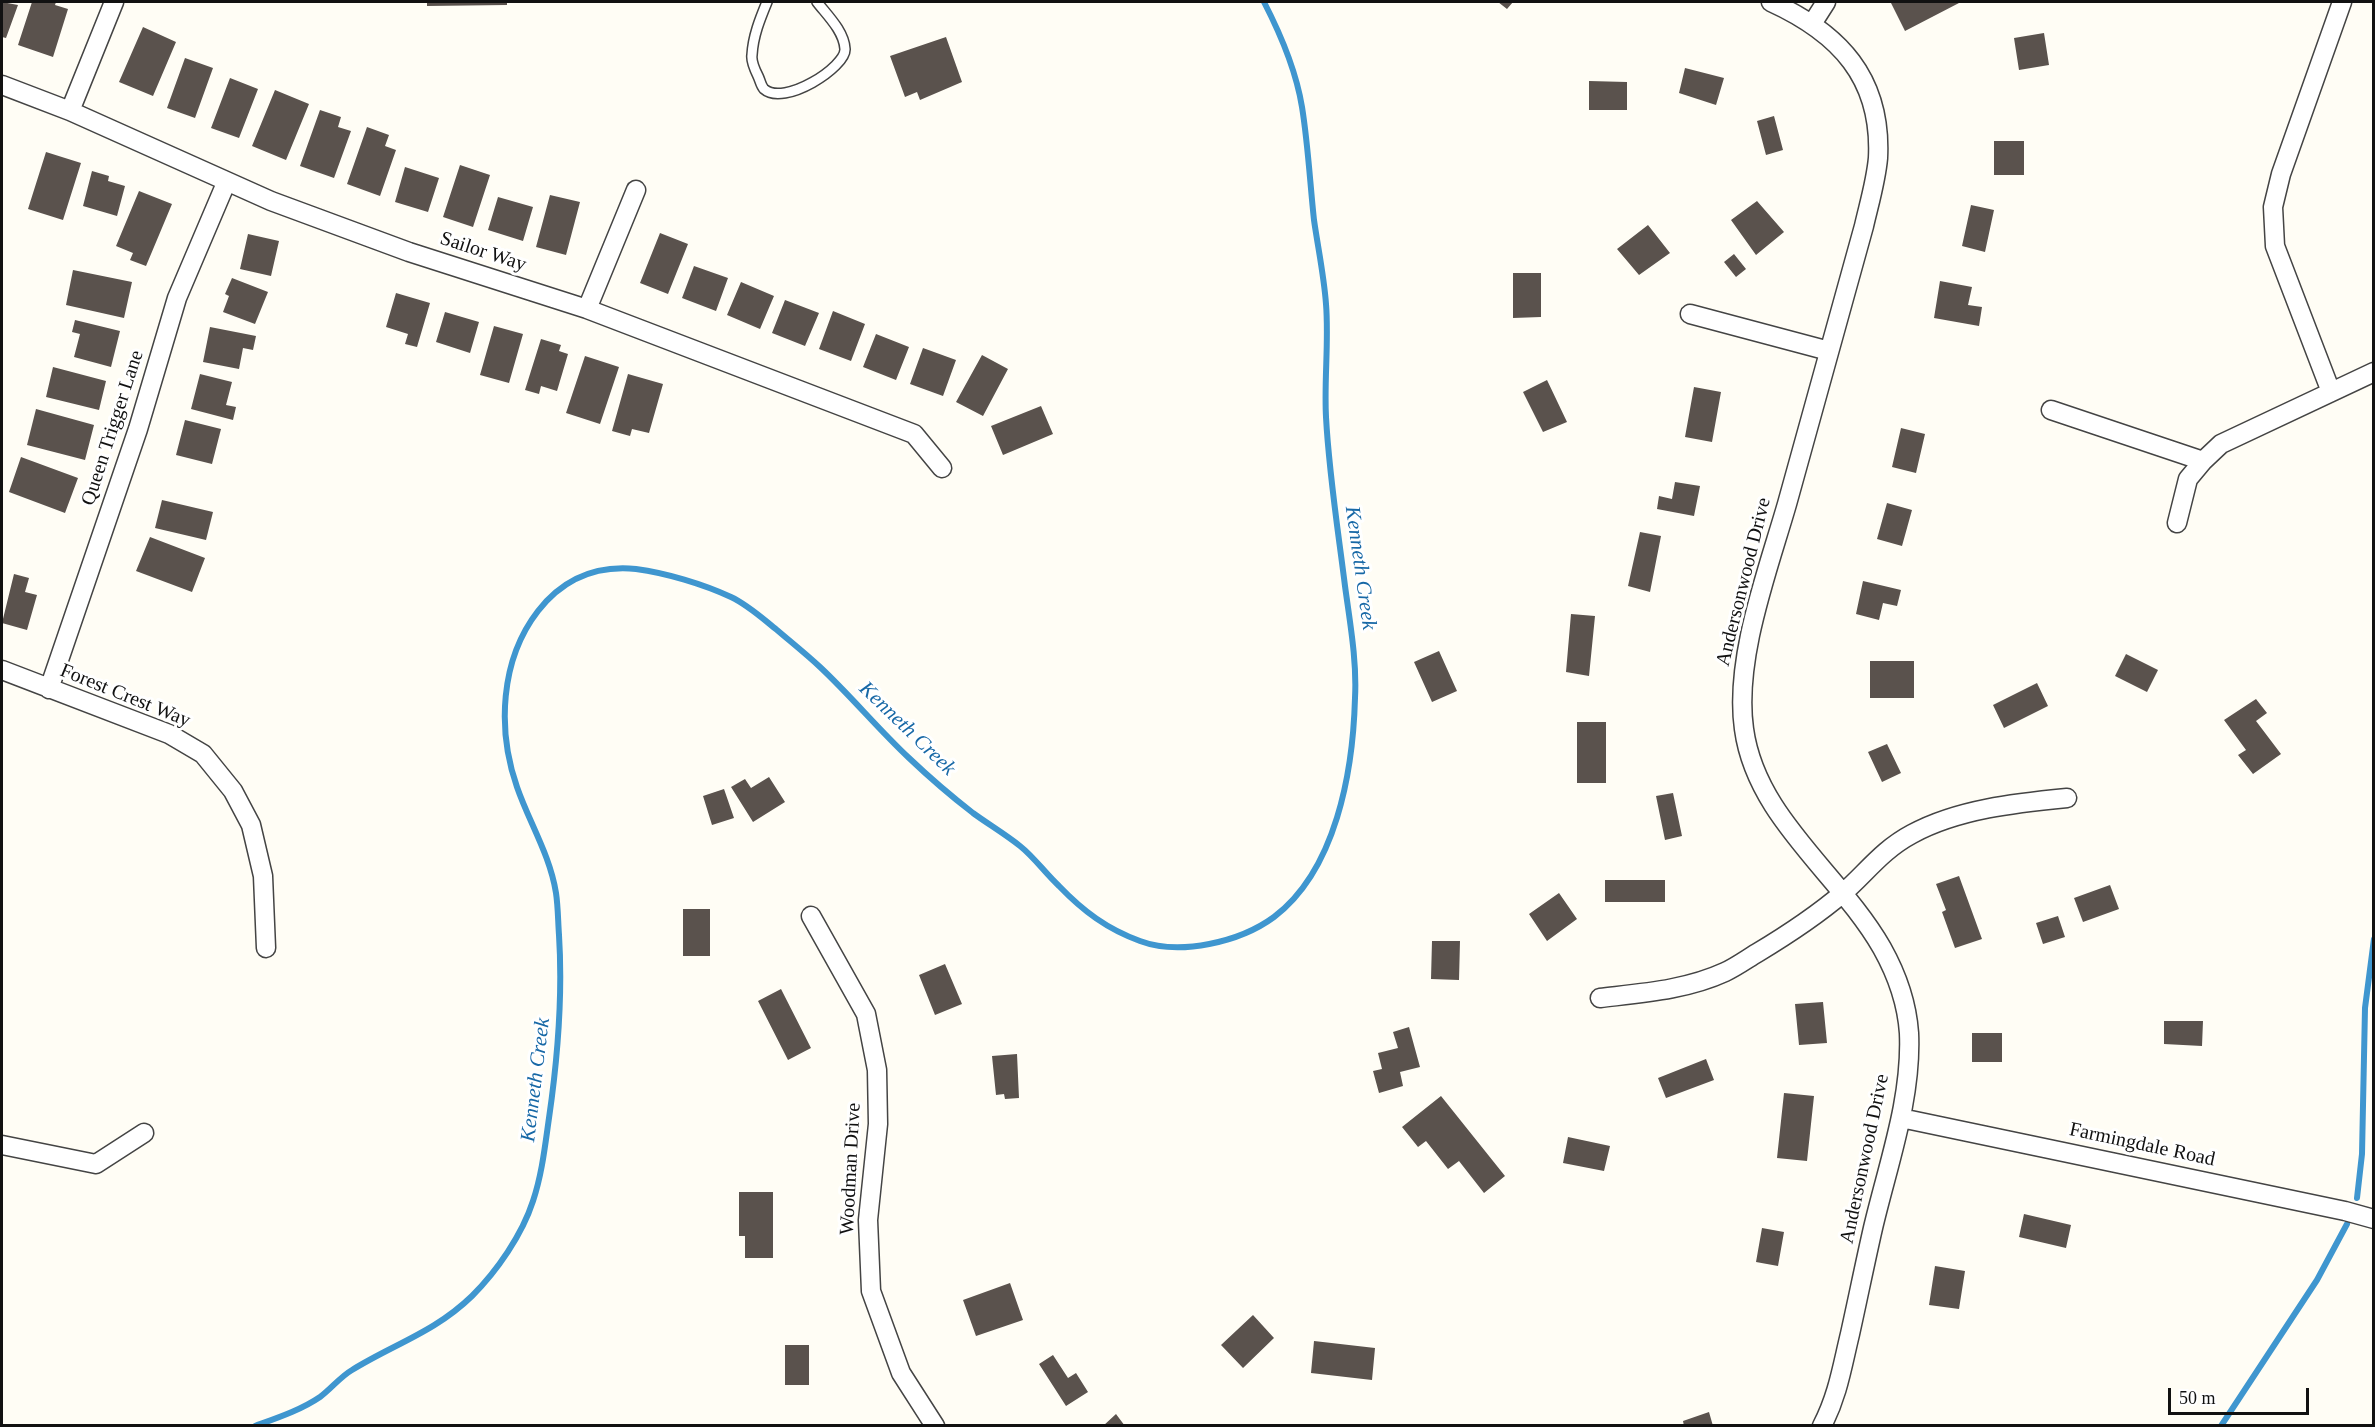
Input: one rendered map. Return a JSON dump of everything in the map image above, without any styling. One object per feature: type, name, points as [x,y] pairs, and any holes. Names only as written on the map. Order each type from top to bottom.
[{"type":"street","points":[[70,111],[114,2]]},
{"type":"street","name":"Andersonwood Drive","points":[[1771,2],[1812,24],[1844,52],[1869,90],[1877,129],[1875,177],[1864,226],[1766,576],[1747,653],[1741,698],[1745,737],[1762,788],[1776,812],[1844,892],[1882,949],[1896,977],[1906,1011],[1909,1035],[1901,1118],[1835,1399],[1822,1425]]},
{"type":"street","points":[[1812,24],[1826,2]]},
{"type":"street","points":[[2331,392],[2275,246],[2273,207],[2281,174],[2342,2]]},
{"type":"street","name":"Sailor Way","points":[[2,85],[70,111],[226,183],[409,252],[587,309],[914,434],[942,468]]},
{"type":"street","name":"Queen Trigger Lane","points":[[49,689],[138,429],[177,298],[226,183]]},
{"type":"street","points":[[587,309],[636,190]]},
{"type":"street","points":[[1690,314],[1829,351]]},
{"type":"street","points":[[2177,523],[2188,479],[2221,444],[2373,372]]},
{"type":"street","points":[[2051,410],[2203,461]]},
{"type":"street","name":"Forest Crest Way","points":[[2,670],[169,734],[203,754],[233,791],[250,825],[263,876],[266,948]]},
{"type":"street","points":[[1600,998],[1668,990],[1725,972],[1796,930],[1844,892],[1876,859],[1912,834],[1931,826],[1997,808],[2067,798]]},
{"type":"street","name":"Woodman Drive","points":[[811,916],[867,1014],[877,1070],[878,1103],[868,1220],[871,1291],[901,1373],[935,1425]]},
{"type":"street","name":"Farmingdale Road","points":[[1901,1118],[2323,1206],[2373,1219]]},
{"type":"street","points":[[2,1145],[96,1164],[144,1132]]},
{"type":"lane","points":[[766,2],[756,31],[751,57],[764,88],[774,94],[789,94],[803,88],[842,59],[845,49],[840,33],[817,2]]},
{"type":"building","points":[[2,2],[18,5],[6,38],[2,37]]},
{"type":"building","points":[[32,2],[56,2],[55,5],[68,9],[53,57],[18,45]]},
{"type":"building","points":[[427,2],[507,2],[507,5],[427,6]]},
{"type":"building","points":[[1498,2],[1513,2],[1507,9]]},
{"type":"building","points":[[1891,3],[1959,3],[1905,31]]},
{"type":"building","points":[[143,27],[176,42],[153,96],[119,82]]},
{"type":"building","points":[[2044,33],[2049,65],[2019,70],[2014,38]]},
{"type":"building","points":[[946,37],[962,82],[920,100],[917,92],[905,97],[890,56]]},
{"type":"building","points":[[185,58],[213,68],[195,118],[167,108]]},
{"type":"building","points":[[1685,68],[1724,78],[1716,105],[1679,93]]},
{"type":"building","points":[[230,78],[258,89],[239,138],[211,128]]},
{"type":"building","points":[[1589,81],[1627,82],[1627,110],[1589,110]]},
{"type":"building","points":[[275,90],[309,104],[286,160],[252,146]]},
{"type":"building","points":[[320,110],[341,117],[338,127],[351,131],[334,178],[300,166]]},
{"type":"building","points":[[1774,116],[1783,150],[1766,155],[1757,121]]},
{"type":"building","points":[[367,127],[389,135],[385,146],[396,150],[380,196],[347,184]]},
{"type":"building","points":[[1994,141],[2024,141],[2024,175],[1994,175]]},
{"type":"building","points":[[46,152],[81,163],[63,220],[28,209]]},
{"type":"building","points":[[460,165],[490,175],[473,227],[443,217]]},
{"type":"building","points":[[405,167],[439,178],[428,212],[395,202]]},
{"type":"building","points":[[92,171],[109,176],[108,181],[125,186],[117,216],[83,206]]},
{"type":"building","points":[[139,191],[172,204],[146,266],[130,260],[133,253],[116,246]]},
{"type":"building","points":[[550,195],[580,202],[566,255],[536,247]]},
{"type":"building","points":[[498,197],[533,207],[523,241],[488,230]]},
{"type":"building","points":[[1757,201],[1784,232],[1756,255],[1731,220]]},
{"type":"building","points":[[1971,205],[1994,210],[1985,252],[1962,246]]},
{"type":"building","points":[[1648,225],[1670,253],[1639,275],[1617,249]]},
{"type":"building","points":[[660,233],[688,244],[668,294],[640,283]]},
{"type":"building","points":[[248,234],[279,241],[271,276],[240,269]]},
{"type":"building","points":[[1734,254],[1746,269],[1736,277],[1724,262]]},
{"type":"building","points":[[694,266],[728,278],[716,311],[682,298]]},
{"type":"building","points":[[73,270],[132,282],[124,318],[66,305]]},
{"type":"building","points":[[1513,273],[1541,273],[1541,317],[1513,318]]},
{"type":"building","points":[[232,278],[268,292],[255,324],[223,312],[229,296],[225,294]]},
{"type":"building","points":[[1940,281],[1972,287],[1968,305],[1982,307],[1979,326],[1934,318]]},
{"type":"building","points":[[741,282],[774,296],[760,329],[727,315]]},
{"type":"building","points":[[396,293],[430,303],[417,347],[405,344],[408,334],[386,327]]},
{"type":"building","points":[[785,300],[819,313],[805,346],[772,333]]},
{"type":"building","points":[[833,311],[865,324],[851,361],[819,349]]},
{"type":"building","points":[[445,312],[479,322],[470,353],[436,342]]},
{"type":"building","points":[[75,320],[120,331],[111,367],[74,357],[80,334],[72,332]]},
{"type":"building","points":[[494,326],[523,334],[509,383],[480,375]]},
{"type":"building","points":[[210,327],[256,336],[253,350],[243,348],[239,369],[203,362]]},
{"type":"building","points":[[876,334],[909,347],[896,380],[863,367]]},
{"type":"building","points":[[541,339],[561,345],[559,351],[568,354],[557,391],[541,386],[539,394],[525,390]]},
{"type":"building","points":[[923,348],[956,360],[943,396],[910,384]]},
{"type":"building","points":[[982,355],[1008,369],[983,416],[956,402]]},
{"type":"building","points":[[585,356],[619,367],[600,424],[566,413]]},
{"type":"building","points":[[53,367],[106,381],[99,410],[46,397]]},
{"type":"building","points":[[200,374],[232,382],[226,405],[236,407],[233,420],[191,409]]},
{"type":"building","points":[[628,374],[663,384],[649,433],[632,429],[630,436],[612,431]]},
{"type":"building","points":[[1547,380],[1567,422],[1543,432],[1523,392]]},
{"type":"building","points":[[1694,387],[1721,392],[1712,442],[1685,437]]},
{"type":"building","points":[[1041,406],[1053,434],[1003,455],[991,426]]},
{"type":"building","points":[[36,409],[94,425],[85,460],[27,445]]},
{"type":"building","points":[[185,420],[221,429],[212,464],[176,455]]},
{"type":"building","points":[[1901,428],[1925,434],[1916,473],[1892,467]]},
{"type":"building","points":[[21,457],[78,478],[65,513],[9,492]]},
{"type":"building","points":[[1675,482],[1700,486],[1694,516],[1657,509],[1659,496],[1672,499]]},
{"type":"building","points":[[162,500],[213,512],[206,540],[155,528]]},
{"type":"building","points":[[1887,503],[1912,510],[1902,546],[1877,539]]},
{"type":"building","points":[[1640,532],[1661,536],[1650,592],[1628,586]]},
{"type":"building","points":[[150,537],[205,558],[192,592],[136,571]]},
{"type":"building","points":[[14,574],[29,578],[25,592],[37,595],[27,630],[2,623]]},
{"type":"building","points":[[1863,581],[1901,590],[1897,606],[1883,603],[1879,620],[1856,614]]},
{"type":"building","points":[[1571,614],[1595,616],[1589,676],[1566,672]]},
{"type":"building","points":[[1439,651],[1457,691],[1432,702],[1414,662]]},
{"type":"building","points":[[2126,654],[2158,670],[2147,692],[2115,676]]},
{"type":"building","points":[[1870,661],[1914,661],[1914,698],[1870,698]]},
{"type":"building","points":[[2037,683],[2048,706],[2004,728],[1993,705]]},
{"type":"building","points":[[2256,699],[2267,713],[2256,721],[2281,754],[2253,774],[2238,755],[2246,750],[2224,720]]},
{"type":"building","points":[[1577,722],[1606,722],[1606,783],[1577,783]]},
{"type":"building","points":[[1887,744],[1901,773],[1882,782],[1868,752]]},
{"type":"building","points":[[769,777],[785,802],[753,822],[731,787],[745,779],[751,788]]},
{"type":"building","points":[[724,789],[734,818],[712,825],[703,796]]},
{"type":"building","points":[[1673,793],[1682,836],[1665,840],[1656,796]]},
{"type":"building","points":[[1959,876],[1982,939],[1955,948],[1942,912],[1946,910],[1936,884]]},
{"type":"building","points":[[1605,880],[1665,880],[1665,902],[1605,902]]},
{"type":"building","points":[[2110,885],[2119,909],[2083,922],[2074,898]]},
{"type":"building","points":[[1559,893],[1577,919],[1547,941],[1529,914]]},
{"type":"building","points":[[683,909],[710,909],[710,956],[683,956]]},
{"type":"building","points":[[2058,916],[2065,937],[2043,944],[2036,923]]},
{"type":"building","points":[[1432,941],[1460,941],[1459,980],[1431,979]]},
{"type":"building","points":[[945,964],[962,1004],[935,1015],[919,975]]},
{"type":"building","points":[[781,989],[811,1048],[788,1060],[758,1001]]},
{"type":"building","points":[[1823,1002],[1827,1043],[1799,1045],[1795,1004]]},
{"type":"building","points":[[2164,1021],[2203,1021],[2202,1046],[2164,1044]]},
{"type":"building","points":[[1409,1027],[1420,1067],[1400,1072],[1403,1086],[1379,1093],[1373,1071],[1382,1069],[1378,1053],[1398,1048],[1393,1032]]},
{"type":"building","points":[[1972,1033],[2002,1033],[2002,1062],[1972,1062]]},
{"type":"building","points":[[1017,1054],[1019,1098],[1005,1099],[1004,1094],[996,1095],[992,1056]]},
{"type":"building","points":[[1706,1059],[1714,1080],[1666,1098],[1658,1078]]},
{"type":"building","points":[[1784,1093],[1814,1096],[1807,1161],[1777,1158]]},
{"type":"building","points":[[1441,1096],[1505,1176],[1484,1193],[1459,1161],[1448,1169],[1426,1141],[1418,1147],[1402,1127]]},
{"type":"building","points":[[1568,1137],[1610,1146],[1604,1171],[1563,1163]]},
{"type":"building","points":[[739,1192],[773,1192],[773,1258],[745,1258],[745,1236],[739,1236]]},
{"type":"building","points":[[2024,1214],[2071,1225],[2066,1248],[2019,1237]]},
{"type":"building","points":[[1762,1228],[1784,1232],[1778,1266],[1756,1262]]},
{"type":"building","points":[[1935,1266],[1965,1271],[1959,1309],[1929,1305]]},
{"type":"building","points":[[1010,1283],[1023,1320],[976,1336],[963,1300]]},
{"type":"building","points":[[1253,1315],[1274,1338],[1243,1368],[1221,1345]]},
{"type":"building","points":[[1314,1341],[1375,1348],[1372,1380],[1311,1373]]},
{"type":"building","points":[[785,1345],[809,1345],[809,1385],[785,1385]]},
{"type":"building","points":[[1053,1355],[1068,1378],[1076,1373],[1088,1392],[1066,1406],[1039,1364]]},
{"type":"building","points":[[1709,1412],[1713,1426],[1684,1426],[1683,1421]]},
{"type":"building","points":[[1116,1414],[1125,1426],[1103,1426]]},
{"type":"waterway","name":"Kenneth Creek","points":[[255,1426],[313,1402],[352,1370],[444,1319],[472,1296],[499,1264],[528,1214],[536,1191],[545,1149],[557,1049],[560,981],[558,908],[549,865],[517,787],[511,765],[506,742],[506,696],[509,673],[525,630],[538,611],[558,590],[581,576],[621,568],[660,573],[697,583],[743,604],[820,667],[932,779],[973,813],[1025,850],[1077,903],[1106,925],[1140,941],[1156,945],[1191,947],[1227,940],[1260,926],[1274,917],[1295,897],[1313,873],[1337,818],[1345,787],[1353,727],[1355,670],[1329,460],[1326,403],[1326,304],[1314,220],[1304,121],[1292,66],[1264,2]]},
{"type":"waterway","points":[[2357,1198],[2362,1154],[2365,1008],[2374,939]]},
{"type":"waterway","points":[[2221,1426],[2317,1280],[2347,1224]]}]
